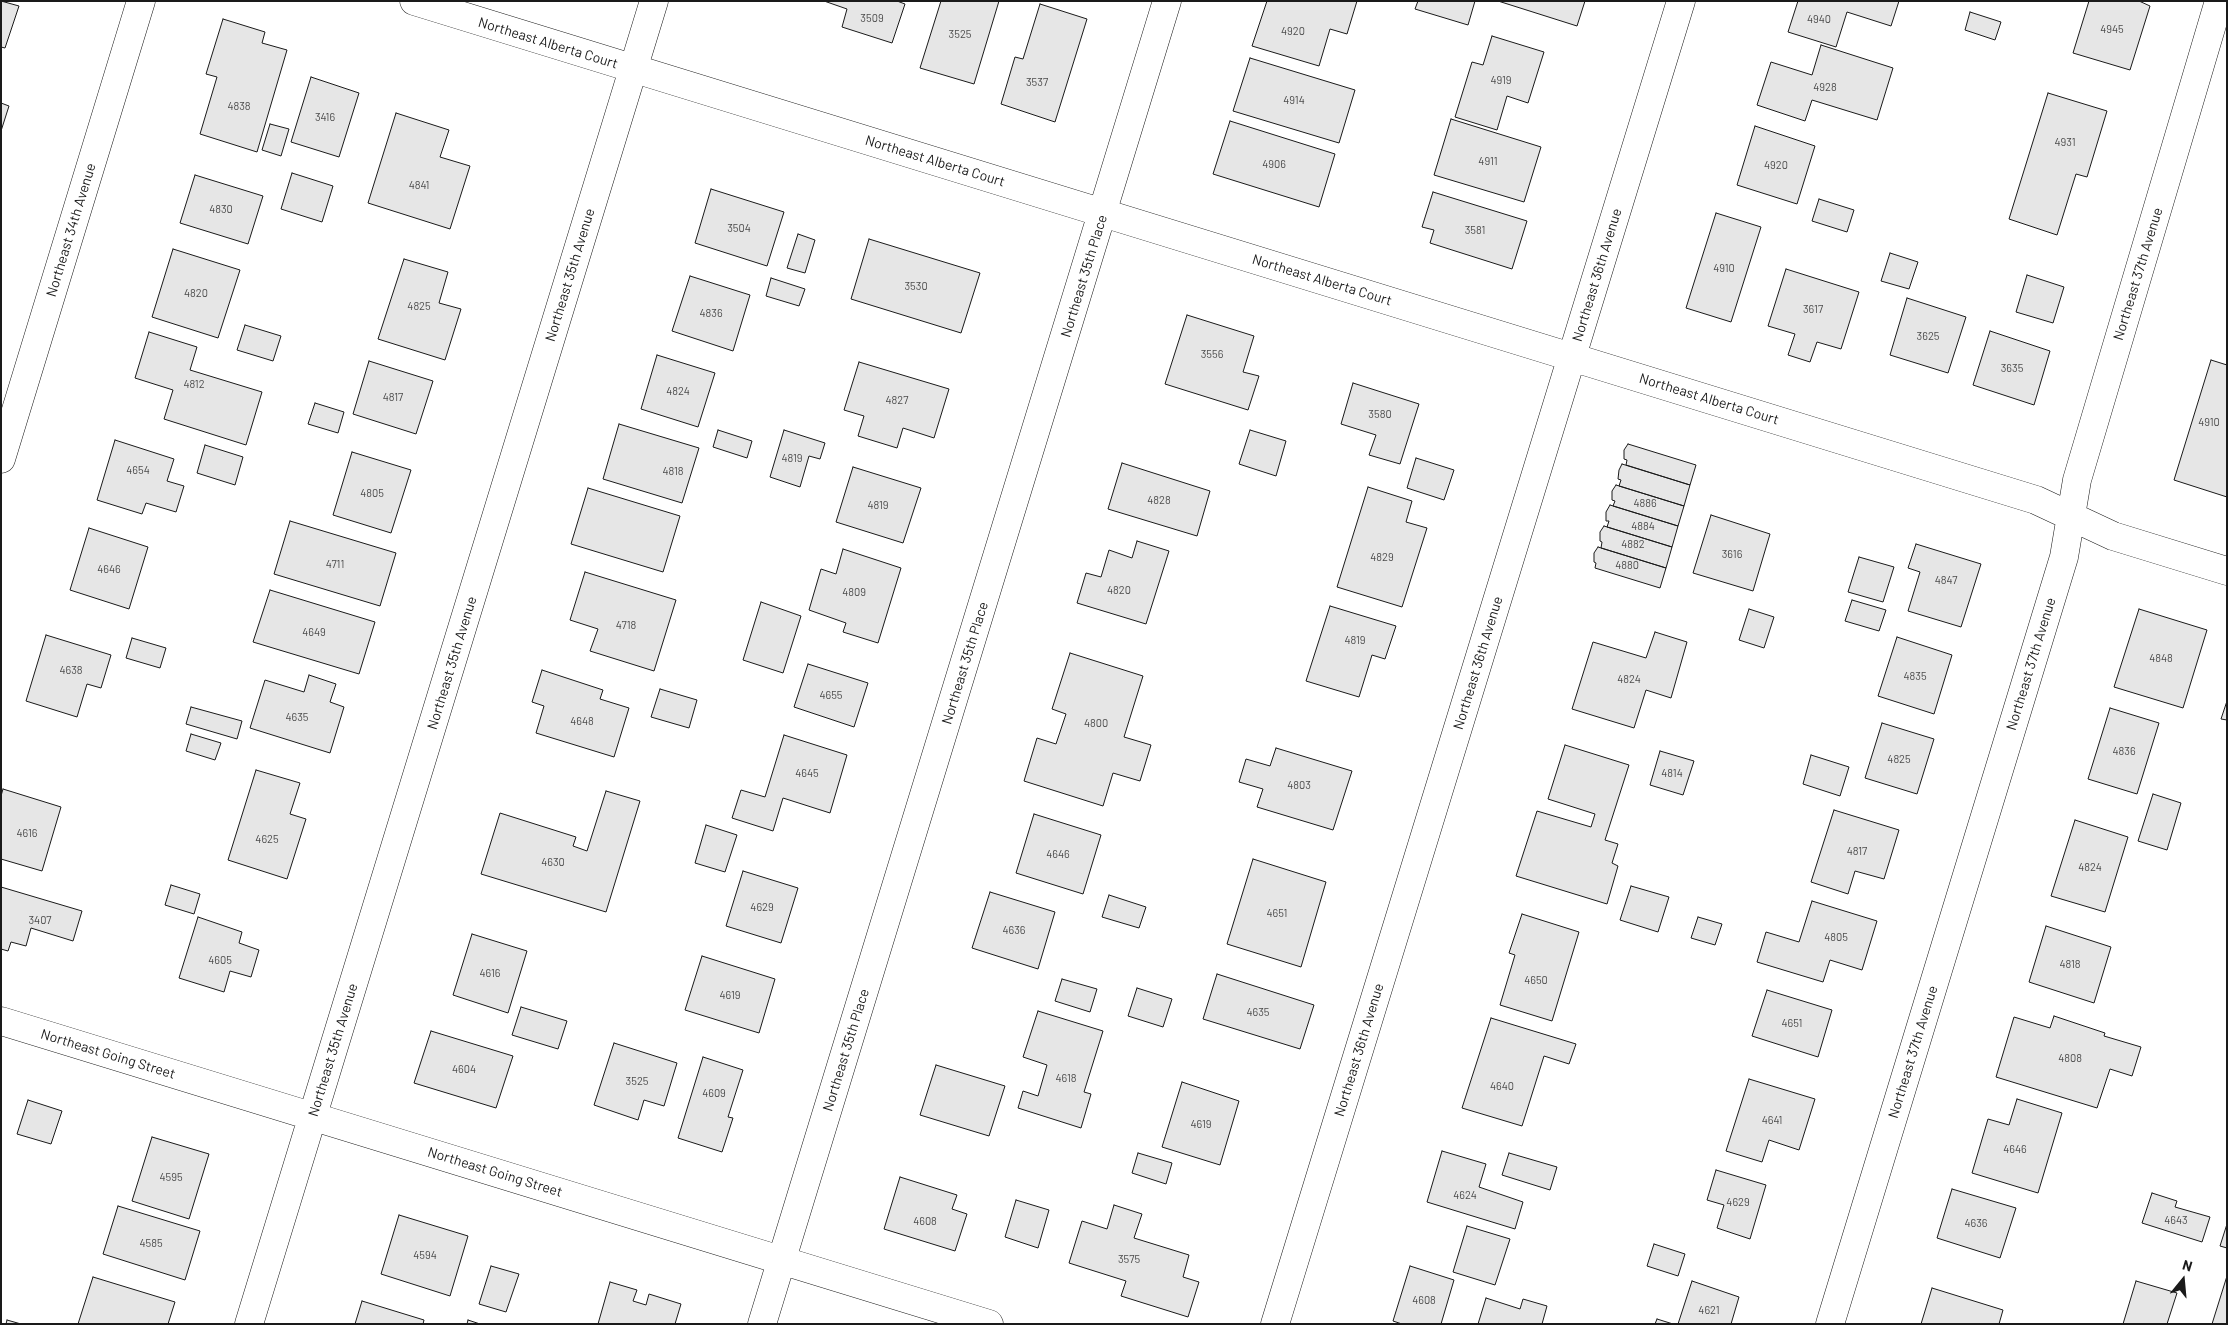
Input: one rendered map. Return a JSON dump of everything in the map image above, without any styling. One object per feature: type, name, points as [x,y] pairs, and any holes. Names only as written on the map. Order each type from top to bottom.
[{"type":"street","name":"Northeast 34th Avenue","points":[[1,459],[141,1]]},
{"type":"street","name":"Northeast Alberta Court","points":[[414,1],[2036,500],[2114,536],[2227,571]]},
{"type":"street","name":"Northeast 35th Avenue","points":[[249,1324],[654,1]]},
{"type":"street","name":"Northeast 35th Place","points":[[762,1324],[1104,212],[1167,1]]},
{"type":"street","name":"Northeast 36th Avenue","points":[[1275,1324],[1681,1]]},
{"type":"street","name":"Northeast 37th Avenue","points":[[1830,1324],[2064,557],[2077,480],[2220,1]]},
{"type":"street","name":"Northeast Going Street","points":[[1,1021],[989,1324]]},
{"type":"building","points":[[1,1],[19,6],[5,48],[1,47]]},
{"type":"building","points":[[824,1],[897,1],[905,4],[892,43],[842,27],[847,9]]},
{"type":"building","points":[[941,1],[999,1],[974,84],[920,68]]},
{"type":"building","points":[[1267,1],[1357,1],[1347,34],[1330,29],[1319,66],[1252,46]]},
{"type":"building","points":[[1418,1],[1475,1],[1468,25],[1415,9]]},
{"type":"building","points":[[1498,1],[1585,1],[1577,26]]},
{"type":"building","points":[[1798,1],[1899,1],[1891,26],[1847,12],[1836,47],[1788,32]]},
{"type":"building","points":[[2089,1],[2139,1],[2150,6],[2130,70],[2073,53]]},
{"type":"building","points":[[1040,4],[1087,19],[1055,122],[1001,104],[1015,57],[1023,59]]},
{"type":"building","points":[[1970,12],[2001,22],[1995,40],[1965,30]]},
{"type":"building","points":[[223,19],[265,32],[262,43],[287,50],[257,152],[200,134],[217,77],[206,74]]},
{"type":"building","points":[[1492,36],[1544,52],[1528,103],[1507,96],[1497,130],[1455,117],[1472,62],[1483,65]]},
{"type":"building","points":[[1821,45],[1893,68],[1877,120],[1812,100],[1805,121],[1757,105],[1771,62],[1812,75]]},
{"type":"building","points":[[1250,58],[1355,90],[1339,143],[1233,111]]},
{"type":"building","points":[[311,77],[359,93],[339,157],[291,142]]},
{"type":"building","points":[[2048,93],[2107,111],[2087,177],[2076,174],[2057,235],[2009,219]]},
{"type":"building","points":[[1,103],[9,106],[1,131]]},
{"type":"building","points":[[396,113],[449,130],[440,157],[470,166],[450,229],[368,203]]},
{"type":"building","points":[[1451,119],[1541,147],[1524,202],[1434,175]]},
{"type":"building","points":[[1230,121],[1335,154],[1319,207],[1213,174]]},
{"type":"building","points":[[270,124],[289,129],[281,156],[262,150]]},
{"type":"building","points":[[1755,126],[1815,146],[1797,204],[1737,185]]},
{"type":"building","points":[[292,173],[333,186],[322,222],[281,209]]},
{"type":"building","points":[[195,175],[263,196],[248,244],[180,223]]},
{"type":"building","points":[[711,189],[784,212],[767,266],[695,243]]},
{"type":"building","points":[[1433,192],[1527,221],[1512,269],[1430,243],[1434,230],[1422,227]]},
{"type":"building","points":[[1819,199],[1854,210],[1847,232],[1812,221]]},
{"type":"building","points":[[1716,213],[1761,227],[1731,322],[1686,308]]},
{"type":"building","points":[[798,234],[815,240],[805,273],[787,268]]},
{"type":"building","points":[[869,239],[980,273],[961,333],[851,299]]},
{"type":"building","points":[[173,249],[240,270],[218,338],[152,317]]},
{"type":"building","points":[[1890,253],[1918,262],[1909,289],[1881,281]]},
{"type":"building","points":[[404,259],[448,272],[439,303],[461,309],[445,360],[378,339]]},
{"type":"building","points":[[1786,269],[1859,292],[1841,349],[1817,342],[1810,362],[1788,355],[1795,334],[1768,326]]},
{"type":"building","points":[[2027,275],[2064,287],[2053,323],[2016,312]]},
{"type":"building","points":[[690,276],[750,295],[733,351],[672,331]]},
{"type":"building","points":[[771,278],[805,289],[799,306],[766,296]]},
{"type":"building","points":[[1907,298],[1966,317],[1948,373],[1890,355]]},
{"type":"building","points":[[1187,315],[1254,336],[1243,372],[1259,376],[1248,410],[1165,384]]},
{"type":"building","points":[[245,325],[281,336],[273,361],[237,350]]},
{"type":"building","points":[[1990,331],[2050,351],[2034,405],[1973,385]]},
{"type":"building","points":[[149,332],[197,347],[190,370],[262,392],[246,445],[164,419],[173,390],[135,378]]},
{"type":"building","points":[[657,355],[715,373],[698,427],[641,409]]},
{"type":"building","points":[[2211,360],[2227,365],[2227,497],[2174,480]]},
{"type":"building","points":[[369,361],[433,381],[416,434],[353,414]]},
{"type":"building","points":[[859,362],[949,389],[934,438],[903,428],[897,448],[858,436],[864,416],[844,410]]},
{"type":"building","points":[[1353,383],[1419,404],[1400,464],[1369,455],[1376,435],[1341,424]]},
{"type":"building","points":[[315,403],[344,412],[338,433],[308,424]]},
{"type":"building","points":[[619,424],[699,448],[682,503],[603,479]]},
{"type":"building","points":[[718,430],[752,441],[747,458],[713,447]]},
{"type":"building","points":[[784,430],[825,443],[820,459],[809,456],[800,487],[770,477]]},
{"type":"building","points":[[1250,430],[1286,441],[1276,476],[1239,464]]},
{"type":"building","points":[[115,440],[174,459],[167,481],[184,486],[176,512],[146,503],[142,514],[97,500]]},
{"type":"building","points":[[1628,444],[1696,465],[1690,485],[1626,465],[1627,460],[1624,459],[1624,450]]},
{"type":"building","points":[[205,445],[243,457],[235,485],[197,473]]},
{"type":"building","points":[[352,452],[411,470],[391,533],[333,515]]},
{"type":"building","points":[[1416,458],[1454,470],[1444,500],[1407,488]]},
{"type":"building","points":[[1122,463],[1210,491],[1197,536],[1108,509]]},
{"type":"building","points":[[1622,464],[1690,485],[1684,506],[1619,486],[1621,480],[1618,479],[1619,470]]},
{"type":"building","points":[[853,467],[921,488],[903,543],[836,522]]},
{"type":"building","points":[[1616,485],[1684,506],[1678,526],[1613,506],[1615,501],[1612,500],[1612,491]]},
{"type":"building","points":[[1368,487],[1412,501],[1406,522],[1427,528],[1402,607],[1337,587]]},
{"type":"building","points":[[588,488],[680,516],[663,572],[571,544]]},
{"type":"building","points":[[1610,505],[1678,526],[1672,547],[1607,527],[1609,521],[1606,521],[1606,512]]},
{"type":"building","points":[[1711,515],[1770,534],[1753,591],[1693,573]]},
{"type":"building","points":[[290,521],[396,553],[380,606],[274,574]]},
{"type":"building","points":[[1604,526],[1672,547],[1666,568],[1601,548],[1600,532]]},
{"type":"building","points":[[89,528],[148,547],[129,609],[70,590]]},
{"type":"building","points":[[1137,541],[1169,551],[1146,624],[1077,603],[1086,573],[1101,577],[1109,550],[1132,558]]},
{"type":"building","points":[[1916,544],[1981,564],[1961,627],[1908,611],[1920,572],[1908,568]]},
{"type":"building","points":[[1598,547],[1666,568],[1660,588],[1595,568],[1594,553]]},
{"type":"building","points":[[843,549],[901,568],[878,643],[843,632],[846,623],[809,610],[821,569],[836,574]]},
{"type":"building","points":[[1859,557],[1894,567],[1883,602],[1848,592]]},
{"type":"building","points":[[585,572],[676,600],[654,671],[590,651],[598,629],[570,620]]},
{"type":"building","points":[[270,590],[375,622],[359,674],[253,642]]},
{"type":"building","points":[[1852,600],[1886,610],[1879,631],[1845,621]]},
{"type":"building","points":[[761,602],[801,616],[783,673],[743,660]]},
{"type":"building","points":[[1330,606],[1396,626],[1385,659],[1372,655],[1359,697],[1306,681]]},
{"type":"building","points":[[1749,609],[1774,617],[1764,648],[1739,640]]},
{"type":"building","points":[[2139,609],[2207,630],[2183,708],[2114,687]]},
{"type":"building","points":[[1655,632],[1687,642],[1671,698],[1646,690],[1634,728],[1572,709],[1593,642],[1646,658]]},
{"type":"building","points":[[46,635],[111,655],[101,688],[87,684],[77,717],[26,701]]},
{"type":"building","points":[[1897,637],[1952,655],[1934,714],[1878,696]]},
{"type":"building","points":[[132,638],[166,648],[160,668],[126,658]]},
{"type":"building","points":[[1070,653],[1143,676],[1124,737],[1151,745],[1140,781],[1113,773],[1103,806],[1024,781],[1037,738],[1056,744],[1066,714],[1052,709]]},
{"type":"building","points":[[808,664],[868,683],[854,727],[794,707]]},
{"type":"building","points":[[542,670],[603,690],[600,699],[629,708],[614,757],[536,733],[544,706],[532,702]]},
{"type":"building","points":[[309,675],[336,684],[330,702],[344,707],[330,753],[250,728],[265,680],[304,692]]},
{"type":"building","points":[[660,689],[697,700],[689,728],[651,717]]},
{"type":"building","points":[[2227,701],[2227,720],[2221,719]]},
{"type":"building","points":[[191,707],[242,721],[237,739],[186,724]]},
{"type":"building","points":[[2110,708],[2159,723],[2137,794],[2088,779]]},
{"type":"building","points":[[1882,723],[1934,739],[1917,794],[1865,778]]},
{"type":"building","points":[[191,734],[221,743],[215,760],[186,751]]},
{"type":"building","points":[[784,735],[847,755],[830,813],[783,798],[773,831],[732,818],[741,790],[765,797]]},
{"type":"building","points":[[1565,745],[1629,765],[1605,840],[1618,844],[1612,863],[1618,866],[1607,904],[1516,876],[1537,811],[1591,827],[1595,814],[1548,799]]},
{"type":"building","points":[[1276,748],[1352,771],[1333,830],[1257,807],[1263,789],[1239,782],[1246,759],[1270,766]]},
{"type":"building","points":[[1660,751],[1694,761],[1683,795],[1650,785]]},
{"type":"building","points":[[1811,755],[1849,767],[1840,796],[1803,784]]},
{"type":"building","points":[[256,770],[300,783],[290,814],[306,819],[287,879],[228,860]]},
{"type":"building","points":[[3,789],[61,807],[42,871],[1,859],[1,796]]},
{"type":"building","points":[[606,791],[640,801],[606,912],[481,874],[500,813],[576,837],[573,846],[587,851]]},
{"type":"building","points":[[2153,794],[2181,803],[2167,850],[2138,841]]},
{"type":"building","points":[[1834,810],[1899,830],[1884,879],[1855,871],[1848,894],[1811,882]]},
{"type":"building","points":[[1034,814],[1101,835],[1083,894],[1016,873]]},
{"type":"building","points":[[2075,820],[2128,837],[2105,912],[2051,896]]},
{"type":"building","points":[[706,825],[737,835],[725,872],[695,863]]},
{"type":"building","points":[[1253,859],[1326,882],[1301,967],[1227,944]]},
{"type":"building","points":[[743,871],[798,888],[781,943],[726,926]]},
{"type":"building","points":[[171,885],[200,894],[194,914],[165,905]]},
{"type":"building","points":[[1631,886],[1669,897],[1658,932],[1620,920]]},
{"type":"building","points":[[1,887],[82,911],[73,941],[31,928],[26,946],[11,942],[8,951],[1,949]]},
{"type":"building","points":[[990,892],[1055,912],[1038,969],[972,948]]},
{"type":"building","points":[[1109,895],[1146,907],[1139,928],[1102,917]]},
{"type":"building","points":[[1812,901],[1877,921],[1862,970],[1830,960],[1823,982],[1757,962],[1766,932],[1799,942]]},
{"type":"building","points":[[1522,914],[1579,932],[1552,1021],[1500,1005],[1515,955],[1509,953]]},
{"type":"building","points":[[198,917],[242,932],[239,943],[259,950],[251,977],[230,971],[224,992],[179,978]]},
{"type":"building","points":[[1698,917],[1722,924],[1715,945],[1691,938]]},
{"type":"building","points":[[2046,926],[2111,947],[2094,1003],[2029,982]]},
{"type":"building","points":[[472,934],[527,951],[508,1013],[453,995]]},
{"type":"building","points":[[702,956],[775,979],[759,1033],[685,1010]]},
{"type":"building","points":[[1217,974],[1314,1005],[1300,1049],[1203,1019]]},
{"type":"building","points":[[1062,979],[1097,989],[1090,1012],[1055,1001]]},
{"type":"building","points":[[1137,988],[1172,999],[1163,1027],[1128,1016]]},
{"type":"building","points":[[1767,990],[1832,1010],[1818,1057],[1752,1036]]},
{"type":"building","points":[[521,1007],[567,1021],[558,1049],[512,1035]]},
{"type":"building","points":[[1038,1011],[1103,1031],[1084,1092],[1091,1094],[1081,1128],[1018,1108],[1023,1091],[1038,1096],[1047,1065],[1023,1057]]},
{"type":"building","points":[[2054,1016],[2105,1033],[2104,1036],[2141,1047],[2132,1076],[2110,1069],[2097,1108],[1996,1077],[2014,1017],[2050,1028]]},
{"type":"building","points":[[1491,1018],[1576,1044],[1569,1064],[1544,1056],[1522,1126],[1462,1108]]},
{"type":"building","points":[[431,1031],[513,1056],[496,1108],[414,1083]]},
{"type":"building","points":[[614,1043],[677,1063],[664,1106],[644,1100],[638,1120],[594,1105]]},
{"type":"building","points":[[703,1057],[743,1070],[728,1117],[733,1118],[722,1152],[678,1138]]},
{"type":"building","points":[[936,1065],[1005,1086],[989,1136],[920,1115]]},
{"type":"building","points":[[1749,1079],[1815,1099],[1799,1150],[1769,1140],[1762,1162],[1726,1151]]},
{"type":"building","points":[[1182,1082],[1239,1101],[1220,1165],[1162,1147]]},
{"type":"building","points":[[2017,1099],[2062,1113],[2038,1193],[1972,1173],[1988,1119],[2009,1125]]},
{"type":"building","points":[[28,1100],[62,1111],[51,1144],[17,1134]]},
{"type":"building","points":[[152,1137],[209,1154],[189,1219],[132,1201]]},
{"type":"building","points":[[1442,1151],[1486,1164],[1479,1187],[1523,1202],[1515,1229],[1427,1202]]},
{"type":"building","points":[[1138,1153],[1172,1163],[1166,1184],[1132,1173]]},
{"type":"building","points":[[1509,1153],[1557,1167],[1550,1190],[1502,1175]]},
{"type":"building","points":[[1716,1170],[1766,1185],[1750,1239],[1717,1228],[1724,1205],[1707,1200]]},
{"type":"building","points":[[900,1177],[957,1195],[952,1209],[967,1214],[955,1251],[884,1229]]},
{"type":"building","points":[[1952,1189],[2016,1208],[2000,1258],[1937,1238]]},
{"type":"building","points":[[2152,1193],[2177,1201],[2175,1207],[2210,1217],[2202,1242],[2142,1223]]},
{"type":"building","points":[[1016,1200],[1049,1210],[1038,1248],[1005,1237]]},
{"type":"building","points":[[1114,1205],[1142,1214],[1134,1238],[1189,1255],[1183,1277],[1199,1282],[1188,1317],[1121,1296],[1126,1281],[1069,1263],[1082,1221],[1107,1229]]},
{"type":"building","points":[[118,1206],[200,1231],[185,1280],[103,1254]]},
{"type":"building","points":[[399,1215],[468,1236],[450,1296],[381,1274]]},
{"type":"building","points":[[2227,1224],[2227,1248],[2220,1246]]},
{"type":"building","points":[[1467,1226],[1510,1239],[1495,1285],[1453,1272]]},
{"type":"building","points":[[1654,1244],[1685,1254],[1678,1276],[1647,1266]]},
{"type":"building","points":[[491,1266],[519,1274],[506,1312],[479,1304]]},
{"type":"building","points":[[1410,1266],[1454,1280],[1441,1324],[1402,1324],[1393,1321]]},
{"type":"building","points":[[2227,1276],[2227,1324],[2212,1324]]},
{"type":"building","points":[[93,1277],[175,1302],[168,1324],[78,1324]]},
{"type":"building","points":[[1692,1281],[1739,1297],[1731,1324],[1678,1324]]},
{"type":"building","points":[[2136,1281],[2177,1293],[2167,1324],[2123,1324]]},
{"type":"building","points":[[610,1282],[637,1290],[633,1301],[646,1305],[649,1294],[681,1304],[675,1324],[598,1324]]},
{"type":"building","points":[[1932,1288],[2003,1310],[1999,1324],[1921,1324]]},
{"type":"building","points":[[1486,1298],[1520,1309],[1523,1299],[1547,1306],[1542,1324],[1478,1324]]},
{"type":"building","points":[[362,1301],[424,1320],[423,1324],[355,1324]]},
{"type":"building","points":[[1657,1319],[1673,1324],[1655,1324]]},
{"type":"building","points":[[7,1320],[21,1324],[6,1324]]},
{"type":"building","points":[[468,1320],[480,1324],[467,1324]]}]
